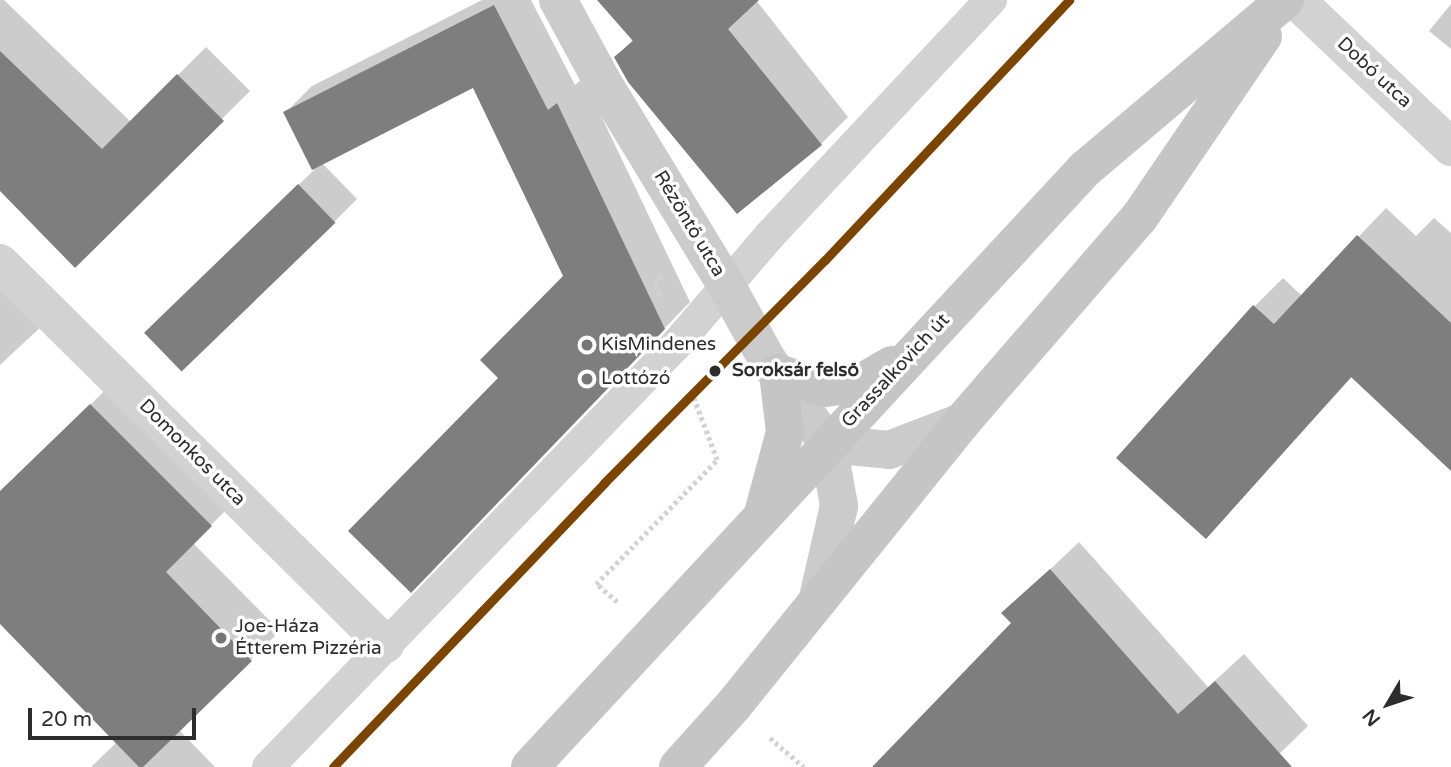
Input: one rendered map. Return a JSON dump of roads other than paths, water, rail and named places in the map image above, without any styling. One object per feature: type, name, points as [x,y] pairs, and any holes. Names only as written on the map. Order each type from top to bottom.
[{"type":"main road","name":"Rézöntő utca","points":[[558,0],[602,81],[778,373],[828,444]]},
{"type":"main road","name":"Grassalkovich út","points":[[530,767],[1085,169],[1287,0]]},
{"type":"main road","name":"Grassalkovich út","points":[[678,767],[733,706],[962,422],[1139,218],[1287,0]]},
{"type":"main road","points":[[763,515],[785,432],[778,373],[825,388],[859,384],[911,354]]},
{"type":"main road","points":[[817,603],[839,506],[828,444],[889,450],[962,422]]},
{"type":"street","name":"Dobó utca","points":[[1296,0],[1451,147]]},
{"type":"street","name":"Domonkos utca","points":[[0,262],[385,644]]},
{"type":"lane","points":[[268,767],[675,346],[726,285],[991,0]]},
{"type":"place","name":"KisMindenes","points":[[587,345]]},
{"type":"place","name":"Soroksár felső","points":[[715,371]]},
{"type":"place","name":"Lottózó","points":[[587,379]]},
{"type":"place","name":"Joe-Háza Étterem Pizzéria","points":[[221,638]]}]
